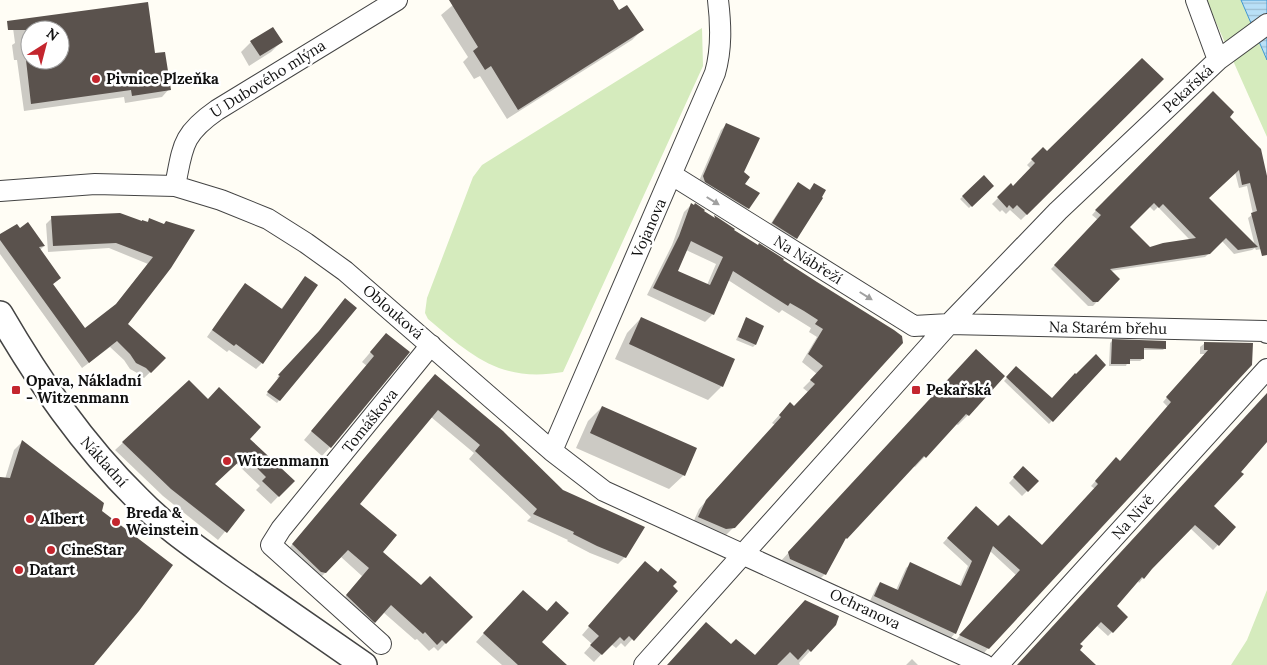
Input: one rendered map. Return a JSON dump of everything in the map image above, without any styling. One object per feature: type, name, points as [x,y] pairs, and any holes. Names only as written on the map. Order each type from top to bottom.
[{"type":"street","name":"U Dubového mlýna","points":[[174,186],[184,144],[196,125],[217,110],[397,0]]},
{"type":"street","name":"Vojanova","points":[[552,450],[715,73],[721,43],[718,0]]},
{"type":"street","points":[[1196,0],[1218,60]]},
{"type":"street","name":"Pekařská","points":[[644,665],[949,324],[1058,211],[1218,60],[1267,24]]},
{"type":"street","name":"Na Nábřeží","points":[[672,175],[914,326],[949,324]]},
{"type":"street","name":"Oblouková","points":[[0,191],[95,184],[174,186],[220,200],[268,219],[345,271],[552,450],[604,491],[744,554]]},
{"type":"street","name":"Nákladní","points":[[0,314],[26,359],[68,420],[95,454],[139,500],[168,526],[206,554],[364,665]]},
{"type":"street","name":"Na Starém břehu","points":[[949,324],[1265,331],[1267,333]]},
{"type":"street","name":"Tomáškova","points":[[381,644],[270,546],[281,529],[432,345]]},
{"type":"street","name":"Na Nivě","points":[[998,665],[1267,369]]},
{"type":"street","name":"Ochranova","points":[[744,554],[985,665]]},
{"type":"green space","points":[[1206,0],[1241,0],[1267,60],[1267,137]]},
{"type":"green space","points":[[702,28],[703,66],[563,372],[522,374],[505,370],[474,355],[428,319],[425,313],[427,298],[473,177],[482,165]]},
{"type":"green space","points":[[1267,590],[1267,665],[1231,665],[1247,640]]},
{"type":"water","points":[[1241,0],[1267,0],[1267,60]]},
{"type":"building","points":[[449,0],[613,0],[619,10],[627,5],[644,30],[518,110],[491,66],[485,70],[473,51],[478,47]]},
{"type":"building","points":[[148,2],[155,53],[165,52],[171,90],[132,96],[131,90],[31,104],[27,70],[70,70],[70,20],[20,20],[20,30],[8,30],[7,21]]},
{"type":"building","points":[[273,27],[283,42],[260,56],[250,41]]},
{"type":"building","points":[[1142,58],[1164,79],[1027,215],[1017,205],[1013,209],[1009,205],[1007,208],[997,197],[1011,183],[1013,186],[1035,163],[1031,159],[1043,147],[1047,151]]},
{"type":"building","points":[[1213,91],[1234,112],[1230,117],[1261,149],[1267,176],[1267,255],[1262,256],[1251,213],[1257,211],[1250,183],[1242,185],[1239,170],[1209,198],[1258,247],[1238,250],[1226,238],[1210,254],[1110,269],[1120,279],[1098,302],[1093,302],[1054,265],[1101,215],[1095,210]],"holes":[[[1154,203],[1159,208],[1163,204],[1196,238],[1150,247],[1130,227]]]},
{"type":"building","points":[[726,123],[760,138],[744,172],[750,177],[745,184],[760,193],[749,209],[705,182],[703,176]]},
{"type":"building","points":[[984,175],[994,186],[972,207],[962,196]]},
{"type":"building","points":[[798,182],[810,190],[814,183],[826,190],[797,239],[772,223]]},
{"type":"building","points":[[691,203],[694,205],[695,203],[704,211],[715,218],[714,215],[758,245],[759,243],[902,336],[903,343],[735,528],[726,529],[698,517],[706,500],[781,417],[779,415],[790,402],[794,406],[815,384],[810,380],[823,366],[808,354],[823,329],[815,324],[818,320],[790,303],[788,306],[733,271],[714,315],[653,288],[679,236]],"holes":[[[691,241],[723,257],[710,285],[678,271]]]},
{"type":"building","points":[[120,213],[142,221],[148,222],[149,218],[164,224],[166,221],[195,230],[171,268],[128,324],[166,358],[151,373],[136,363],[117,341],[89,363],[0,240],[0,234],[17,224],[20,228],[28,222],[45,246],[39,247],[61,278],[53,284],[85,328],[116,304],[153,257],[116,243],[53,246],[51,216]]},
{"type":"building","points":[[305,276],[318,285],[263,364],[236,344],[234,346],[212,330],[245,283],[282,309]]},
{"type":"building","points":[[345,298],[357,308],[280,401],[267,392],[280,376],[278,375],[319,331]]},
{"type":"building","points":[[641,317],[735,359],[723,387],[629,344]]},
{"type":"building","points":[[746,317],[764,326],[756,345],[738,337]]},
{"type":"building","points":[[386,333],[410,352],[331,448],[311,431],[374,356],[370,352]]},
{"type":"building","points":[[1112,339],[1166,341],[1166,349],[1144,348],[1144,359],[1130,359],[1130,364],[1111,364]]},
{"type":"building","points":[[1204,342],[1253,343],[1252,365],[989,649],[959,635],[1020,570],[993,546],[956,634],[874,596],[880,582],[898,590],[910,562],[961,586],[972,561],[947,538],[976,506],[998,526],[1009,515],[1042,545],[1098,484],[1095,481],[1116,457],[1120,461],[1171,402],[1166,397],[1208,350],[1204,350]]},
{"type":"building","points":[[976,349],[1005,376],[969,416],[966,414],[926,458],[924,456],[846,538],[826,575],[790,559],[788,552]]},
{"type":"building","points":[[1096,354],[1106,365],[1053,422],[1006,377],[1016,366],[1052,398]]},
{"type":"building","points":[[435,374],[503,431],[563,490],[645,527],[626,558],[597,546],[573,534],[574,532],[533,514],[537,509],[475,451],[480,445],[438,410],[360,504],[397,535],[383,552],[421,585],[430,576],[473,617],[446,644],[442,640],[437,645],[425,632],[423,634],[391,605],[375,623],[346,595],[369,568],[348,550],[326,573],[321,572],[292,544]]},
{"type":"building","points":[[189,380],[208,399],[219,387],[261,427],[250,439],[295,481],[279,497],[262,481],[266,477],[245,456],[215,484],[245,510],[227,533],[171,489],[122,442]]},
{"type":"building","points":[[1267,393],[1267,442],[1241,472],[1244,474],[1214,506],[1236,527],[1219,546],[1195,525],[1144,579],[1142,577],[1117,606],[1128,617],[1113,633],[1101,622],[1080,644],[1083,646],[1080,650],[1096,665],[1017,665]]},
{"type":"building","points":[[602,406],[697,448],[685,476],[590,433]]},
{"type":"building","points":[[22,440],[104,503],[102,511],[173,565],[139,611],[94,665],[0,665],[0,477],[10,478]]},
{"type":"building","points":[[1023,466],[1039,481],[1028,492],[1013,477]]},
{"type":"building","points":[[645,561],[658,572],[661,568],[677,582],[673,586],[678,591],[634,641],[629,636],[624,641],[620,637],[602,655],[590,645],[599,636],[588,626]]},
{"type":"building","points":[[523,590],[547,611],[556,601],[569,613],[542,642],[567,665],[518,665],[483,633]]},
{"type":"building","points":[[805,600],[839,616],[836,625],[811,652],[808,649],[798,660],[790,652],[777,665],[667,665],[706,622],[731,644],[736,639],[755,655]]},
{"type":"place","name":"Pivnice Plzeňka","points":[[96,79]]},
{"type":"place","name":"Opava, Nákladní - Witzenmann","points":[[16,390]]},
{"type":"place","name":"Pekařská","points":[[916,390]]},
{"type":"place","name":"Witzenmann","points":[[227,461]]},
{"type":"place","name":"Albert","points":[[30,519]]},
{"type":"place","name":"Breda & Weinstein","points":[[116,522]]},
{"type":"place","name":"CineStar","points":[[51,550]]},
{"type":"place","name":"Datart","points":[[19,570]]}]
